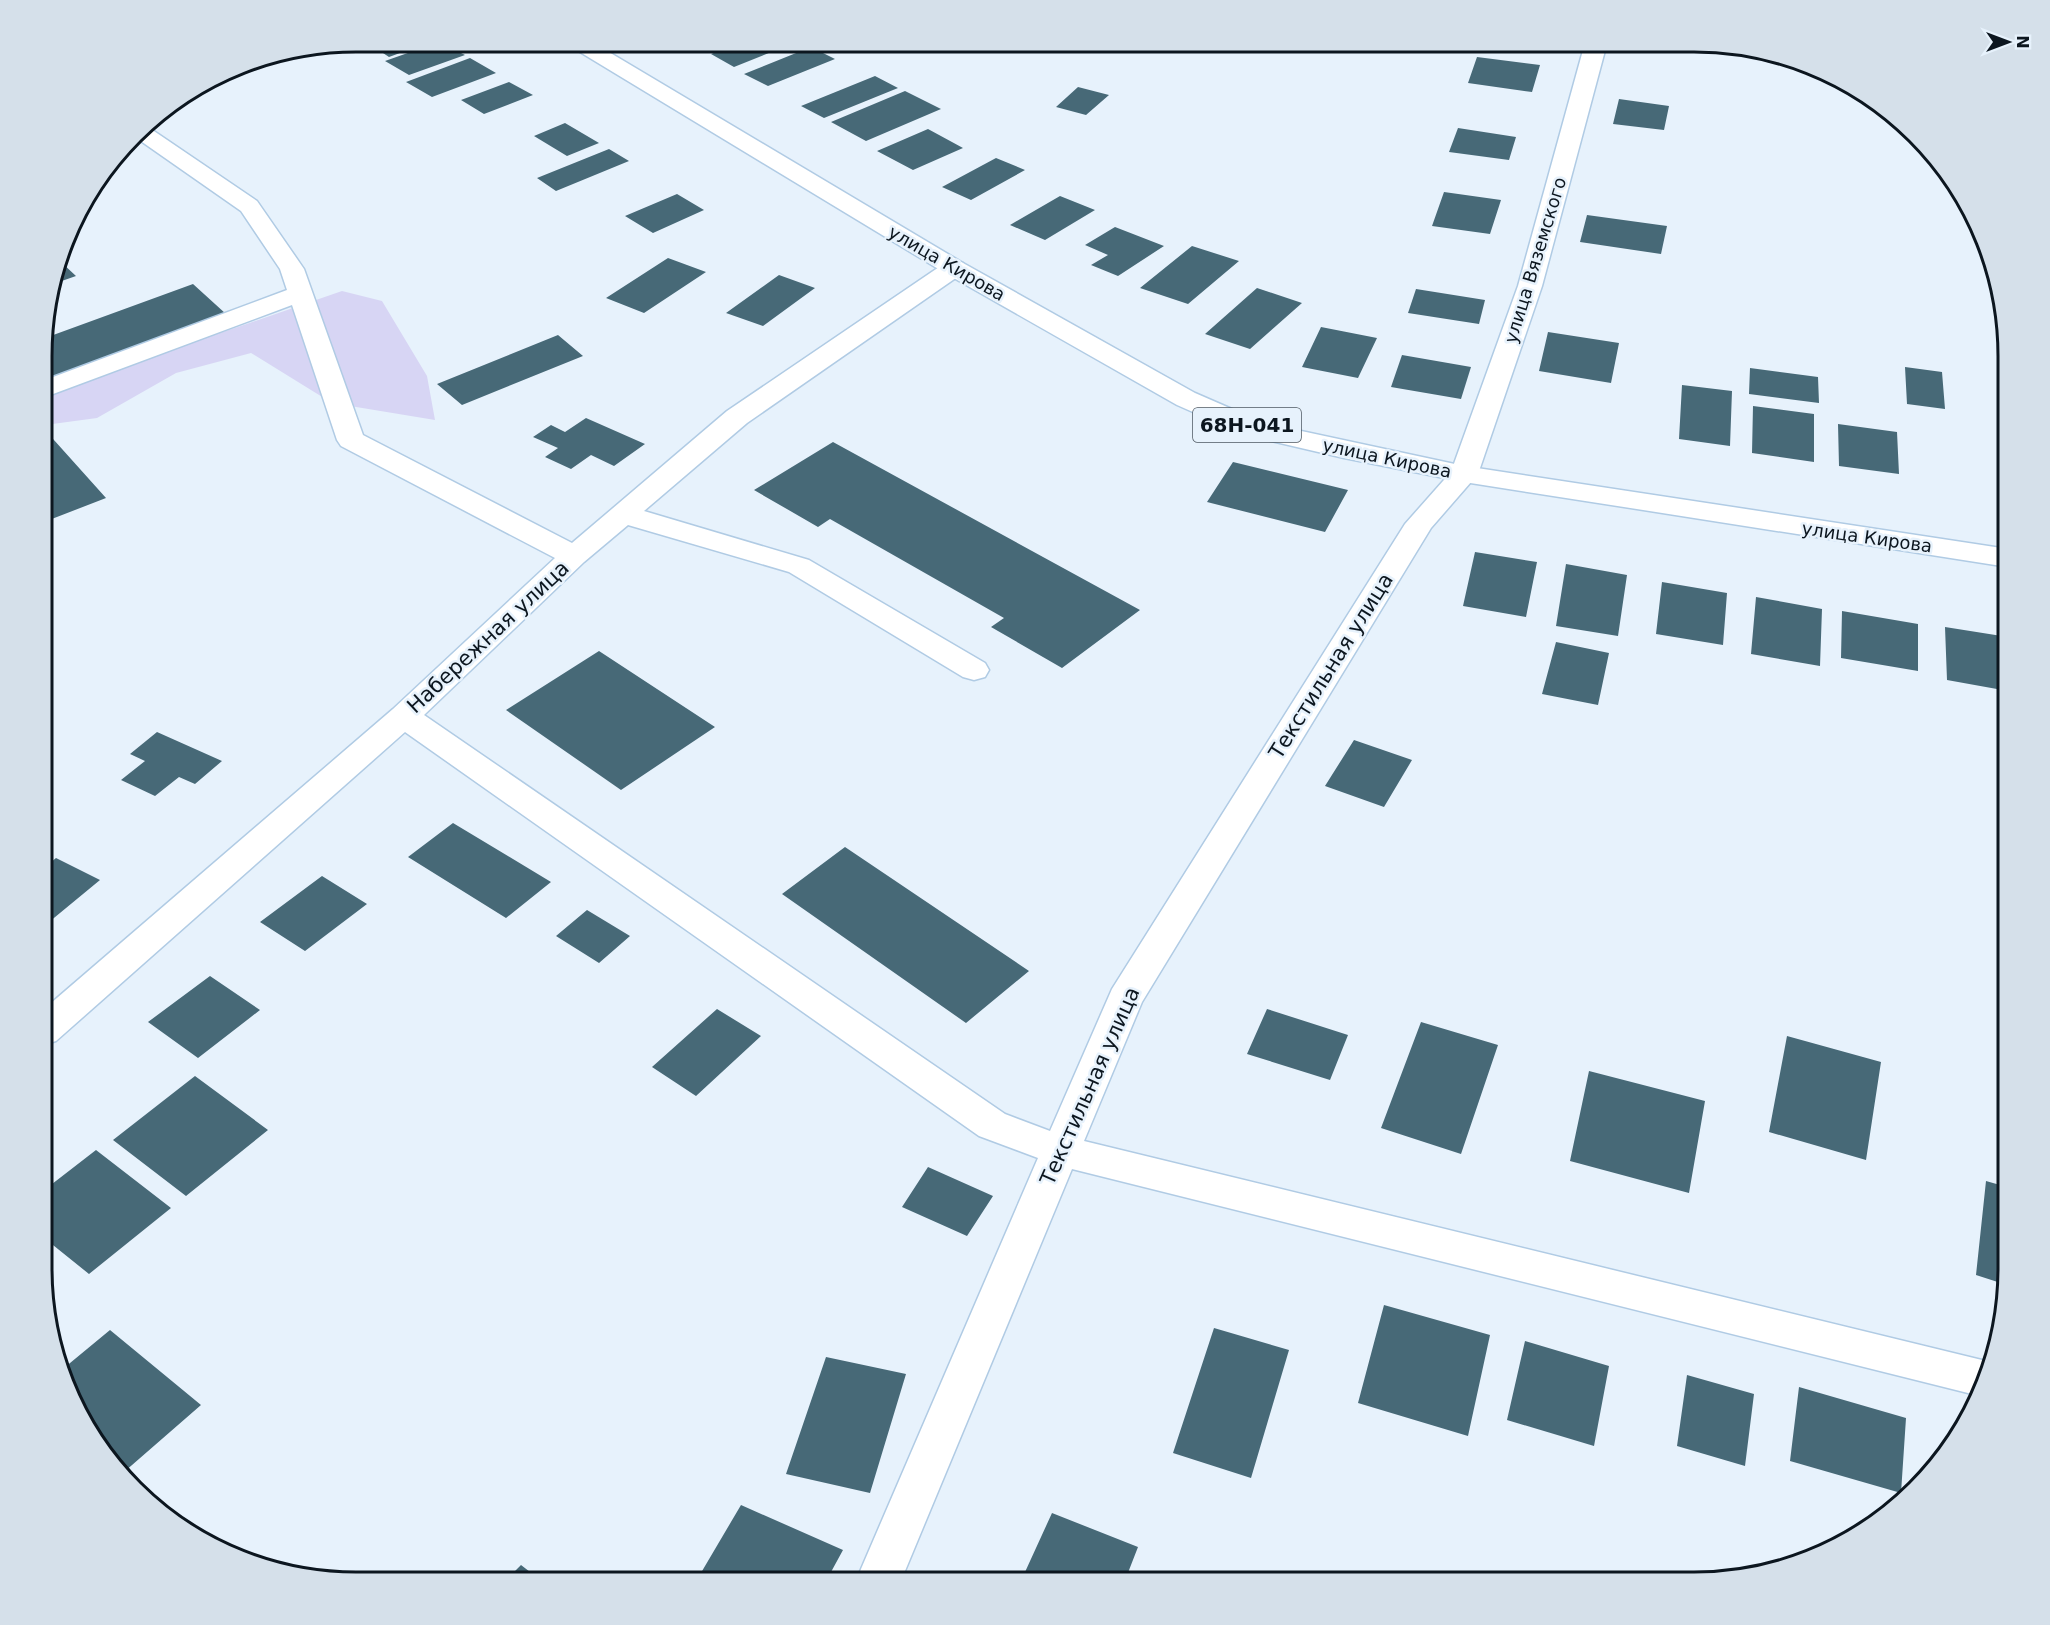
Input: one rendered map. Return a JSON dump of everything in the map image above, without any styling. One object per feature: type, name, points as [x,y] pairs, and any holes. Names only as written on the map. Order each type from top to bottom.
[{"type":"street","name":"улица Кирова","points":[[594,52],[954,268],[1186,399],[1255,429],[1464,474],[1998,556]]},
{"type":"street","name":"улица Вяземского","points":[[1464,474],[1530,286],[1594,52]]},
{"type":"street","points":[[148,136],[249,206],[292,269],[351,440],[574,556]]},
{"type":"street","name":"Набережная улица","points":[[52,1023],[404,716],[574,556],[737,417],[954,268]]},
{"type":"street","points":[[52,386],[301,293]]},
{"type":"street","name":"Текстильная улица","points":[[881,1572],[1125,999],[1419,524],[1464,474]]},
{"type":"street","points":[[623,514],[799,566],[974,670]]},
{"type":"street","points":[[404,716],[992,1125],[1061,1151],[1977,1377]]},
{"type":"shaded area","points":[[342,291],[382,301],[427,376],[435,420],[332,403],[251,353],[176,373],[97,418],[52,424],[52,388]]},
{"type":"building","points":[[382,52],[403,52],[389,57]]},
{"type":"building","points":[[411,52],[459,52],[465,55],[409,75],[385,61]]},
{"type":"building","points":[[716,52],[771,52],[734,67],[711,54]]},
{"type":"building","points":[[799,52],[821,52],[835,59],[768,86],[744,74]]},
{"type":"building","points":[[1477,57],[1540,65],[1532,92],[1468,83]]},
{"type":"building","points":[[470,58],[496,73],[432,97],[406,82]]},
{"type":"building","points":[[875,76],[898,88],[824,118],[801,106]]},
{"type":"building","points":[[509,82],[533,95],[484,114],[461,100]]},
{"type":"building","points":[[1078,87],[1109,95],[1086,115],[1056,107]]},
{"type":"building","points":[[905,91],[941,109],[866,141],[831,122]]},
{"type":"building","points":[[1619,99],[1669,106],[1664,130],[1613,124]]},
{"type":"building","points":[[565,123],[599,143],[567,156],[534,136]]},
{"type":"building","points":[[1458,128],[1516,137],[1509,160],[1449,152]]},
{"type":"building","points":[[928,129],[963,148],[913,170],[877,151]]},
{"type":"building","points":[[609,149],[629,161],[556,191],[537,178]]},
{"type":"building","points":[[996,158],[1025,170],[971,200],[942,187]]},
{"type":"building","points":[[1444,192],[1501,200],[1490,234],[1432,226]]},
{"type":"building","points":[[677,194],[704,210],[653,233],[625,216]]},
{"type":"building","points":[[1060,196],[1095,210],[1045,240],[1010,225]]},
{"type":"building","points":[[1587,215],[1667,226],[1661,254],[1580,242]]},
{"type":"building","points":[[1115,227],[1164,246],[1118,276],[1091,265],[1108,255],[1085,245]]},
{"type":"building","points":[[1192,246],[1239,261],[1188,304],[1140,288]]},
{"type":"building","points":[[668,258],[706,272],[644,313],[606,298]]},
{"type":"building","points":[[66,267],[76,276],[62,281]]},
{"type":"building","points":[[779,275],[815,288],[763,326],[726,313]]},
{"type":"building","points":[[193,284],[226,314],[52,379],[53,335]]},
{"type":"building","points":[[1257,288],[1302,303],[1250,349],[1205,334]]},
{"type":"building","points":[[1416,289],[1485,300],[1479,324],[1408,313]]},
{"type":"building","points":[[1321,327],[1377,338],[1358,378],[1302,367]]},
{"type":"building","points":[[1548,332],[1619,343],[1611,383],[1539,371]]},
{"type":"building","points":[[558,335],[583,356],[462,405],[437,384]]},
{"type":"building","points":[[1402,355],[1471,367],[1461,399],[1391,387]]},
{"type":"building","points":[[1905,367],[1942,372],[1945,409],[1907,404]]},
{"type":"building","points":[[1750,368],[1818,377],[1819,403],[1749,394]]},
{"type":"building","points":[[1682,385],[1732,391],[1730,446],[1679,439]]},
{"type":"building","points":[[1753,406],[1814,414],[1814,462],[1752,453]]},
{"type":"building","points":[[586,418],[645,444],[614,466],[591,455],[571,469],[545,457],[558,448],[533,437],[551,425],[565,432]]},
{"type":"building","points":[[1838,424],[1897,432],[1899,474],[1839,466]]},
{"type":"building","points":[[52,438],[106,498],[52,519]]},
{"type":"building","points":[[833,442],[1140,610],[1062,668],[991,627],[1004,618],[830,519],[818,527],[754,490]]},
{"type":"building","points":[[1233,462],[1348,490],[1325,532],[1207,502]]},
{"type":"building","points":[[1475,552],[1537,562],[1526,617],[1463,606]]},
{"type":"building","points":[[1566,564],[1627,575],[1618,636],[1556,626]]},
{"type":"building","points":[[1662,582],[1727,593],[1723,645],[1656,634]]},
{"type":"building","points":[[1756,597],[1822,609],[1820,666],[1751,654]]},
{"type":"building","points":[[1842,611],[1918,624],[1918,671],[1841,658]]},
{"type":"building","points":[[1945,627],[1998,635],[1998,689],[1947,680]]},
{"type":"building","points":[[1556,642],[1609,653],[1598,705],[1542,694]]},
{"type":"building","points":[[599,651],[715,727],[621,790],[506,710]]},
{"type":"building","points":[[157,732],[222,761],[195,784],[179,777],[155,796],[121,780],[145,761],[130,754]]},
{"type":"building","points":[[1354,740],[1412,760],[1384,807],[1325,786]]},
{"type":"building","points":[[453,823],[551,882],[506,918],[408,857]]},
{"type":"building","points":[[845,847],[1029,971],[966,1023],[782,894]]},
{"type":"building","points":[[56,858],[100,880],[52,920],[52,861]]},
{"type":"building","points":[[322,876],[367,904],[305,951],[260,922]]},
{"type":"building","points":[[587,910],[630,936],[599,963],[556,936]]},
{"type":"building","points":[[210,976],[260,1010],[198,1058],[148,1022]]},
{"type":"building","points":[[717,1009],[761,1036],[696,1096],[652,1067]]},
{"type":"building","points":[[1267,1009],[1348,1035],[1330,1080],[1247,1054]]},
{"type":"building","points":[[1421,1022],[1498,1045],[1461,1154],[1381,1128]]},
{"type":"building","points":[[1787,1036],[1881,1062],[1866,1160],[1769,1132]]},
{"type":"building","points":[[1589,1071],[1705,1101],[1689,1193],[1570,1161]]},
{"type":"building","points":[[195,1076],[268,1130],[186,1196],[113,1140]]},
{"type":"building","points":[[96,1150],[171,1208],[89,1274],[52,1244],[52,1184]]},
{"type":"building","points":[[928,1167],[993,1196],[967,1236],[902,1207]]},
{"type":"building","points":[[1986,1181],[1998,1184],[1997,1282],[1976,1275]]},
{"type":"building","points":[[1384,1305],[1490,1335],[1468,1436],[1358,1403]]},
{"type":"building","points":[[1214,1328],[1289,1350],[1251,1478],[1173,1453]]},
{"type":"building","points":[[110,1330],[201,1405],[128,1469],[115,1454],[93,1420],[68,1364]]},
{"type":"building","points":[[1525,1341],[1609,1366],[1594,1446],[1507,1420]]},
{"type":"building","points":[[826,1357],[906,1374],[870,1493],[786,1474]]},
{"type":"building","points":[[1687,1375],[1754,1394],[1745,1466],[1677,1446]]},
{"type":"building","points":[[1799,1387],[1906,1418],[1901,1490],[1899,1492],[1790,1461]]},
{"type":"building","points":[[741,1505],[843,1550],[831,1572],[701,1572]]},
{"type":"building","points":[[1052,1513],[1138,1547],[1128,1572],[1025,1572]]},
{"type":"building","points":[[521,1565],[530,1572],[514,1572]]}]
